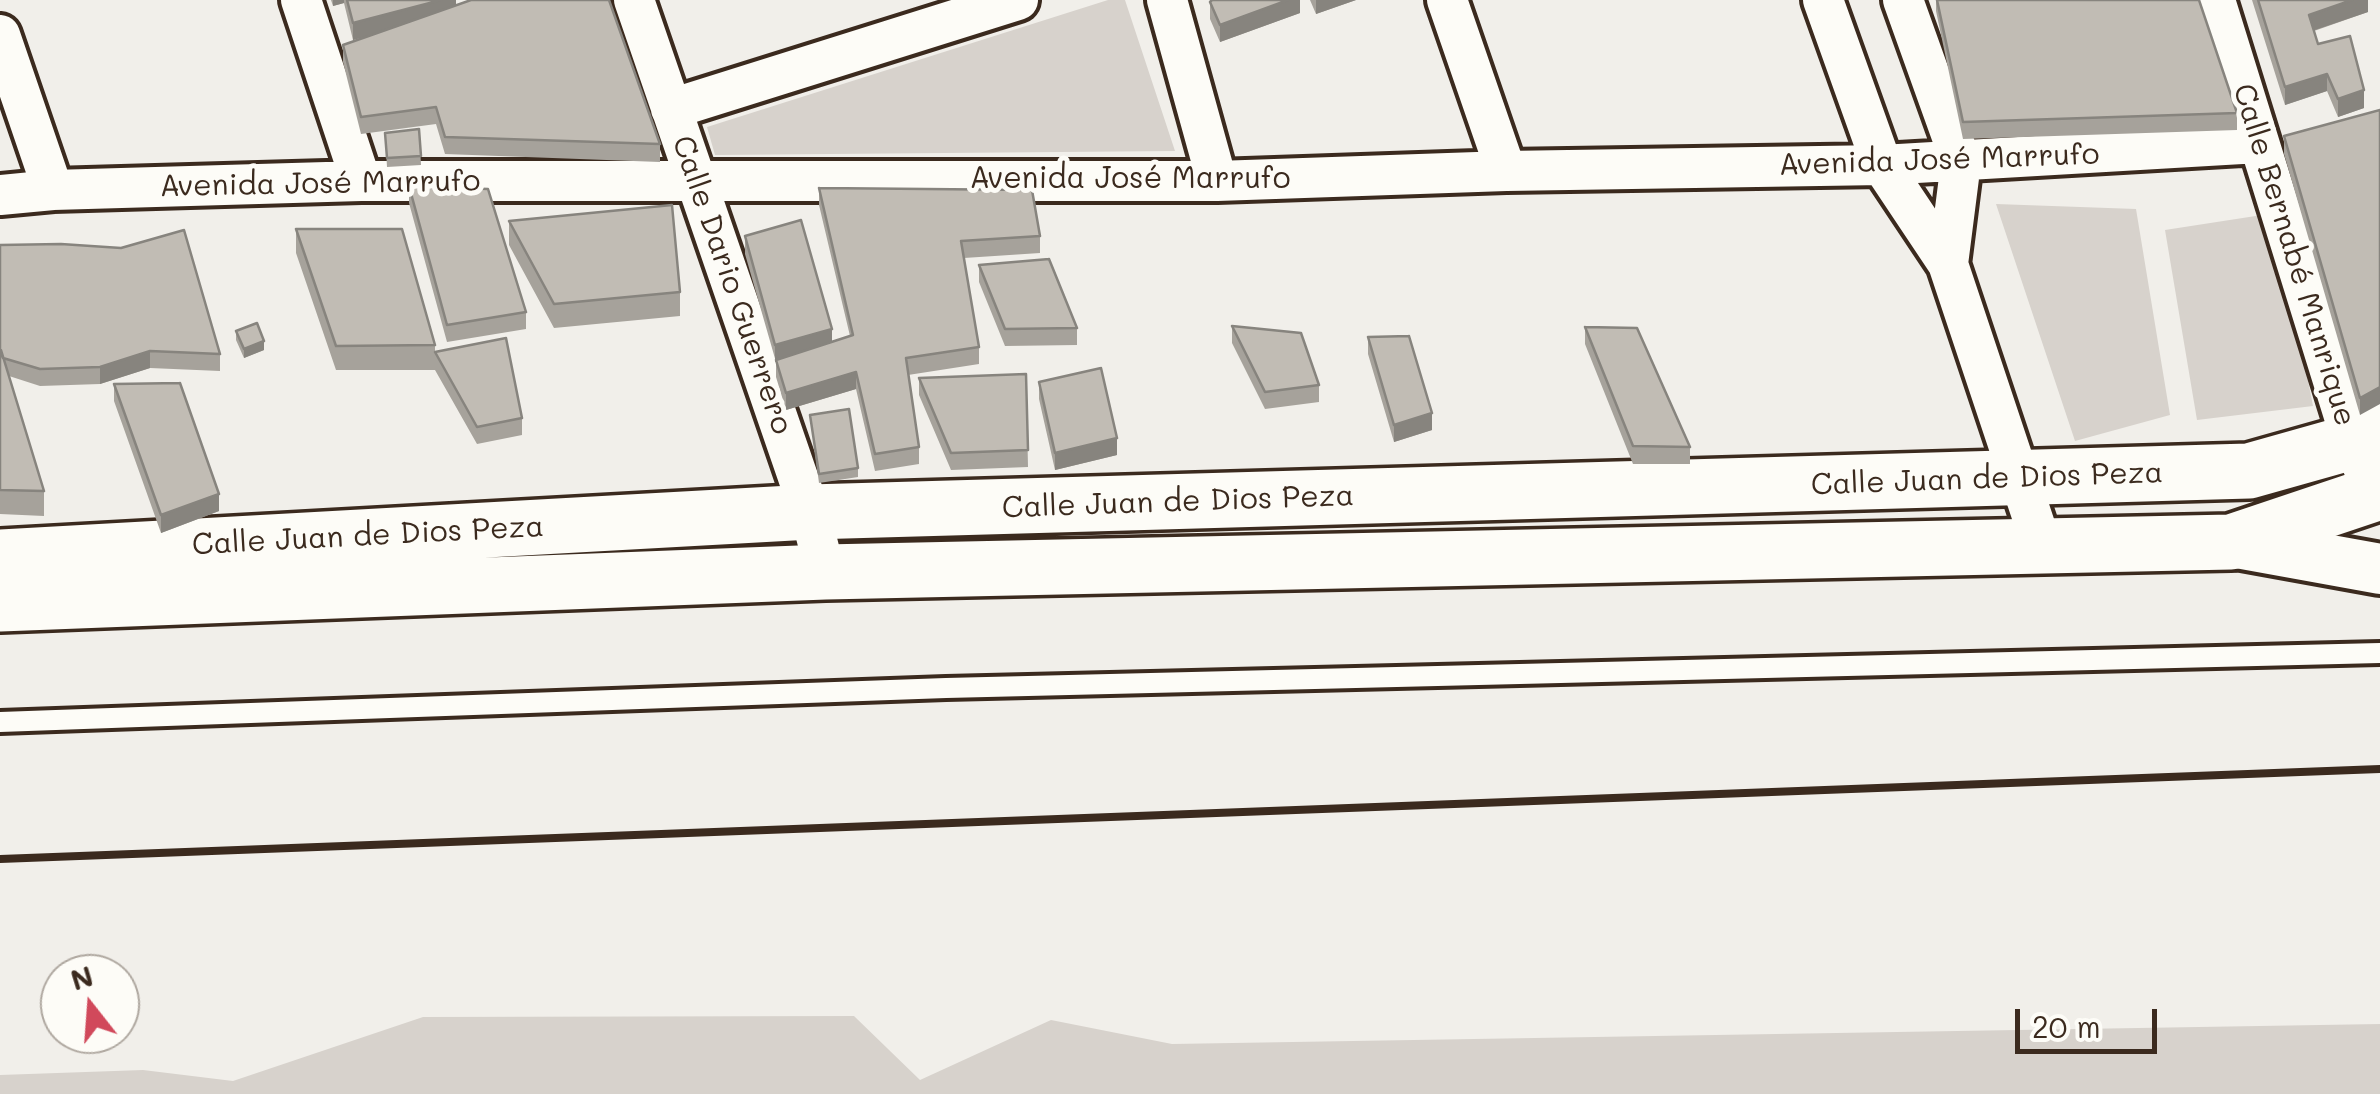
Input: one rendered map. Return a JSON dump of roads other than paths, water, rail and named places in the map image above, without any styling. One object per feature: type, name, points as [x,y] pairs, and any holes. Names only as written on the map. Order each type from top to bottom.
[{"type":"main road","name":"Calle Juan de Dios Peza","points":[[0,557],[810,512],[2248,470],[2366,435]]},
{"type":"main road","name":"Calle Juan de Dios Peza","points":[[0,604],[825,572],[2231,542],[2378,498]]},
{"type":"street","points":[[301,0],[361,181]]},
{"type":"street","name":"Calle Dario Guerrero","points":[[634,0],[810,512],[825,572]]},
{"type":"street","points":[[670,109],[1018,0]]},
{"type":"street","points":[[1167,0],[1217,181]]},
{"type":"street","points":[[1447,0],[1506,172]]},
{"type":"street","points":[[1822,0],[1882,165],[1948,264],[2042,546]]},
{"type":"street","points":[[1903,0],[1961,162],[1948,264]]},
{"type":"street","name":"Calle Bernabé Manrique","points":[[2215,0],[2259,143],[2366,435],[2378,498]]},
{"type":"street","points":[[0,35],[53,190]]},
{"type":"street","name":"Avenida José Marrufo","points":[[0,194],[361,181],[1217,181],[1882,165],[2259,143]]},
{"type":"street","name":"Calle Juan de Dios Peza","points":[[2231,542],[2380,569]]},
{"type":"lane","points":[[0,722],[946,688],[2380,652]]},
{"type":"railway","points":[[0,859],[2380,769]]}]
